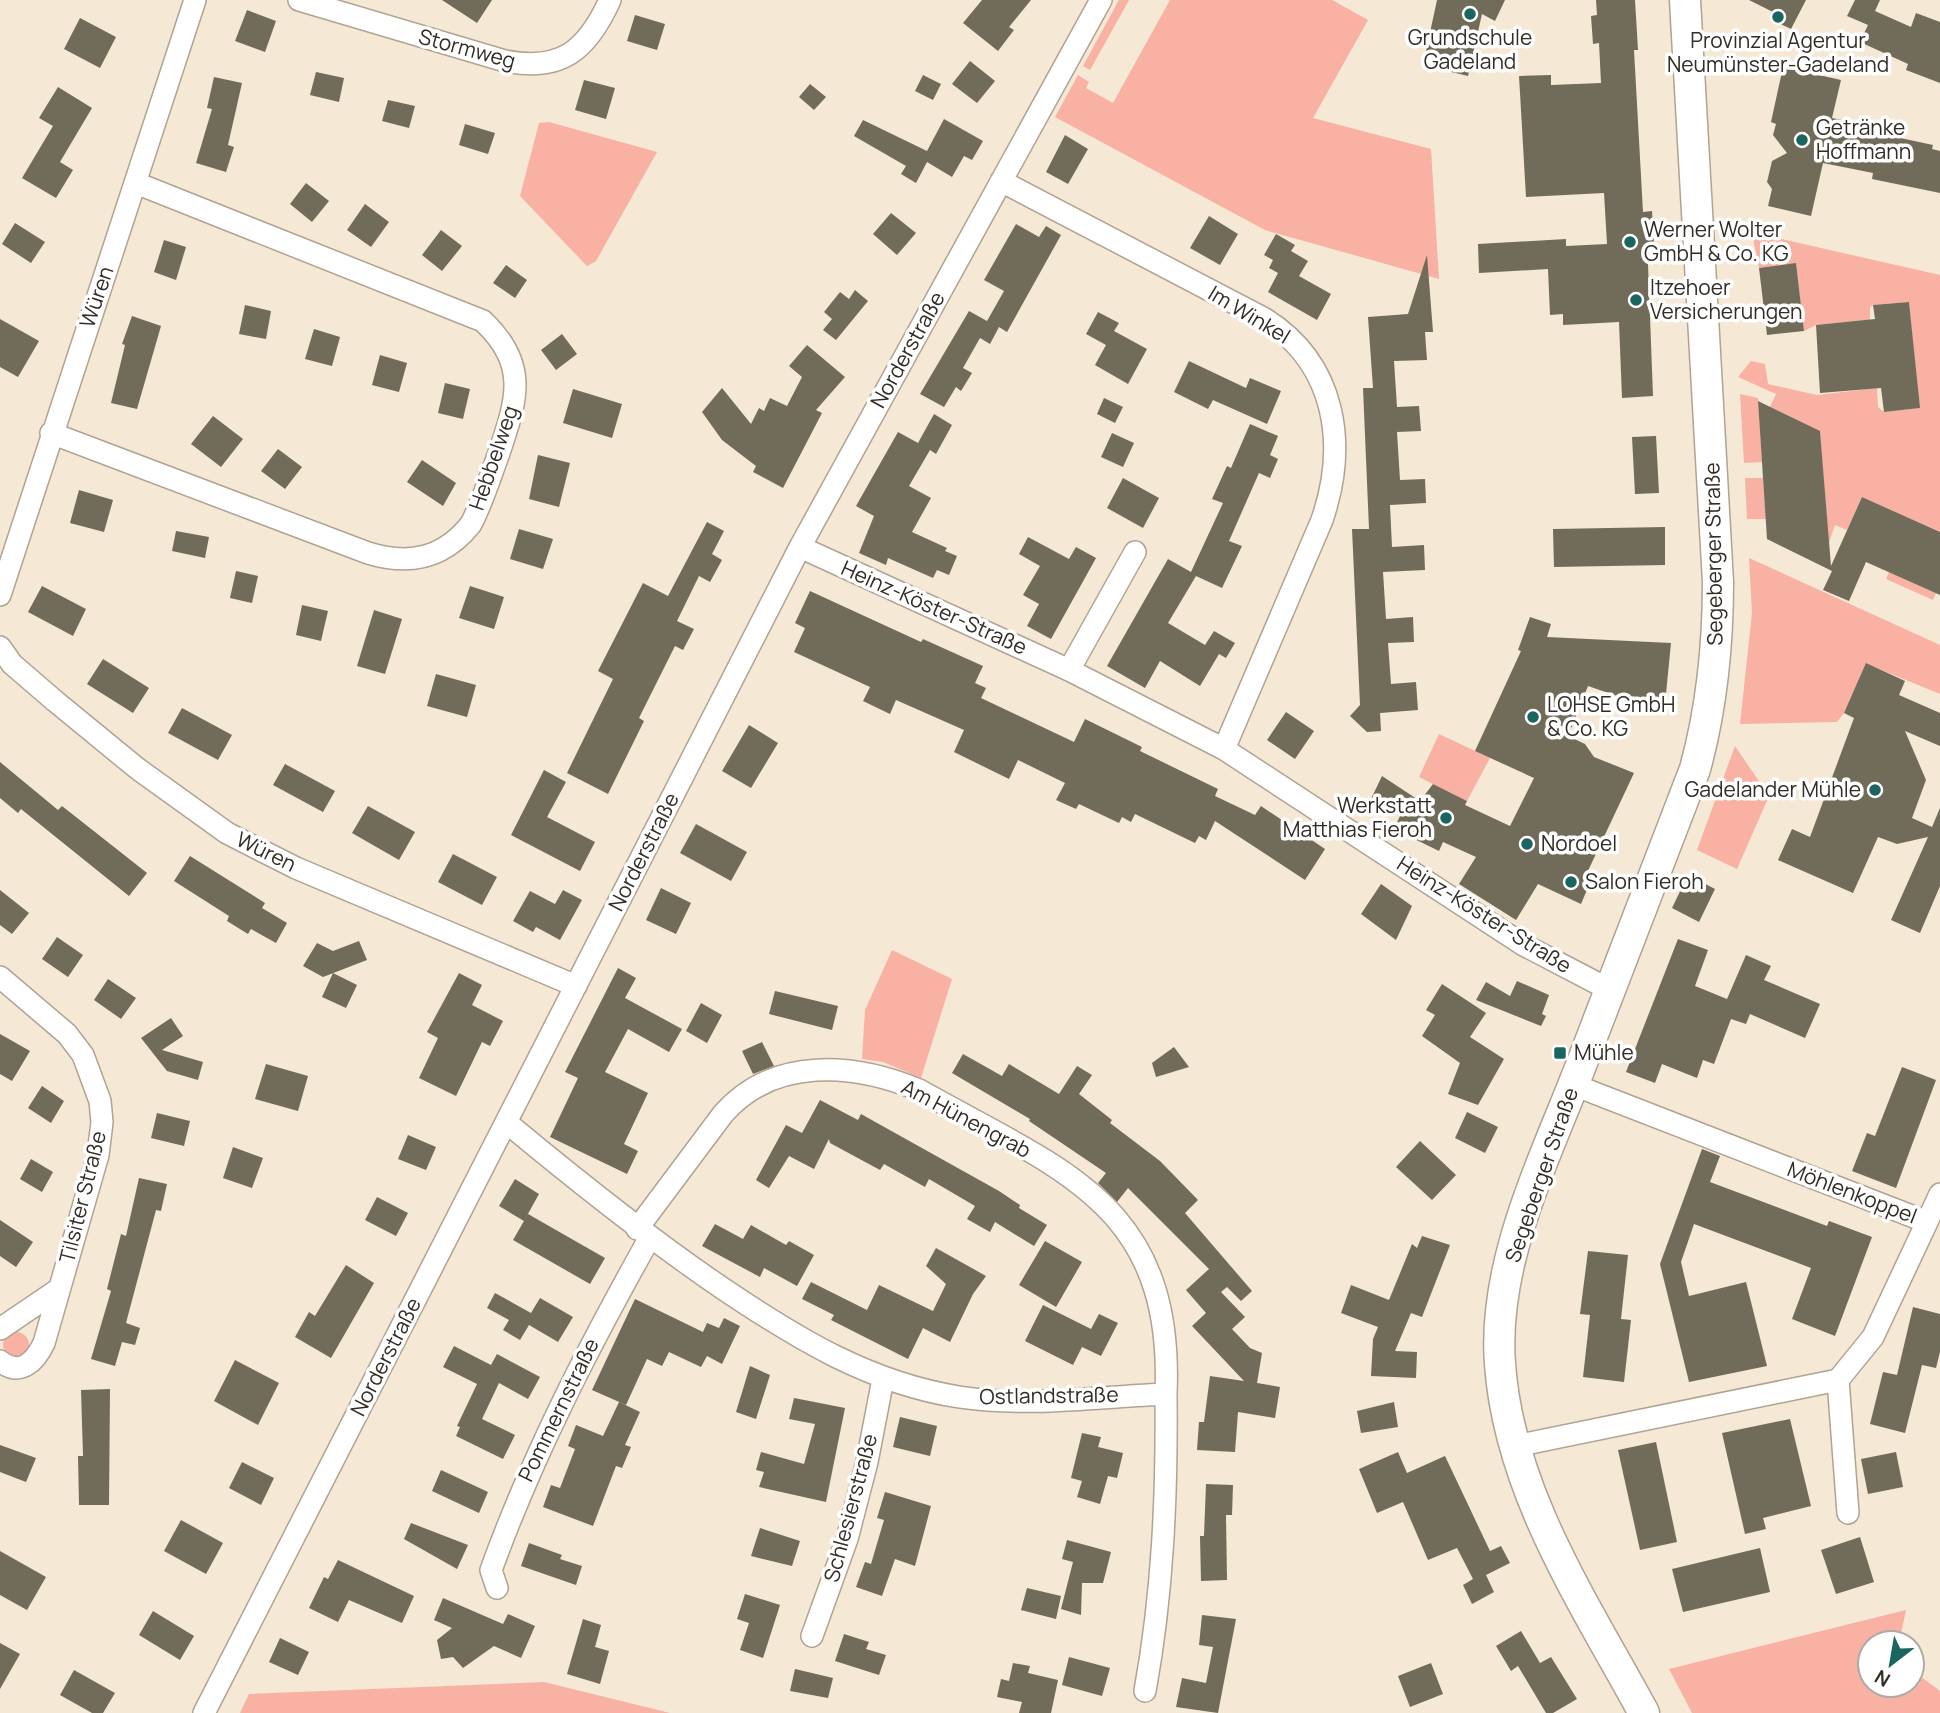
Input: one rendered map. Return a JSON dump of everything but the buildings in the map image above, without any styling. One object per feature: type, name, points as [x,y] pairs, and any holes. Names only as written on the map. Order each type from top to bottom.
[{"type":"main road","name":"Segeberger Straße","points":[[1644,1713],[1553,1546],[1516,1446],[1500,1363],[1504,1293],[1525,1214],[1695,769],[1707,724],[1715,670],[1718,582],[1685,0]]},
{"type":"street","name":"Würen","points":[[0,595],[195,0]]},
{"type":"street","name":"Stormweg","points":[[299,0],[505,61],[536,65],[550,63],[578,49],[598,26],[610,0]]},
{"type":"street","name":"Norderstraße","points":[[204,1713],[800,547],[1101,0]]},
{"type":"street","name":"Im Winkel","points":[[1001,181],[1265,319],[1300,346],[1319,375],[1334,433],[1332,487],[1322,520],[1224,749]]},
{"type":"street","name":"Hebbelweg","points":[[51,433],[368,553],[401,560],[434,555],[461,537],[471,524],[510,422],[517,388],[515,369],[498,336],[483,321],[136,183]]},
{"type":"street","name":"Heinz-Köster-Straße","points":[[800,547],[1069,670],[1224,749],[1522,944],[1610,990]]},
{"type":"street","points":[[1069,670],[1135,552]]},
{"type":"street","name":"Würen","points":[[0,647],[12,664],[86,726],[192,810],[227,832],[296,867],[576,986]]},
{"type":"street","name":"Tilsiter Straße","points":[[0,977],[67,1034],[83,1055],[100,1101],[102,1122],[98,1156],[36,1359],[23,1368],[7,1367],[0,1361]]},
{"type":"street","name":"Am Hünengrab","points":[[643,1234],[723,1114],[740,1097],[780,1076],[823,1068],[870,1073],[895,1080],[919,1090],[1072,1177],[1101,1200],[1139,1250],[1158,1296],[1167,1339],[1166,1394]]},
{"type":"street","name":"Möhlenkoppel","points":[[1574,1084],[1927,1222],[1873,1338],[1838,1380]]},
{"type":"street","name":"Ostlandstraße","points":[[506,1122],[643,1234],[811,1344],[883,1379],[960,1397],[1166,1394]]},
{"type":"street","points":[[1927,1222],[1940,1194]]},
{"type":"street","name":"Pommernstraße","points":[[497,1588],[491,1570],[535,1457],[643,1234]]},
{"type":"street","name":"Tilsiter Straße","points":[[0,1329],[59,1289]]},
{"type":"street","name":"Schlesierstraße","points":[[812,1636],[847,1539],[883,1379]]},
{"type":"street","points":[[1516,1446],[1838,1380],[1847,1513]]},
{"type":"street","points":[[1145,1691],[1156,1629],[1165,1530],[1166,1394]]},
{"type":"shaded area","points":[[1119,0],[1129,0],[1090,70],[1083,66]]},
{"type":"shaded area","points":[[1170,0],[1332,0],[1368,20],[1313,118],[1431,149],[1439,279],[1265,230],[1055,117],[1078,75],[1089,82],[1086,88],[1113,103]]},
{"type":"shaded area","points":[[549,122],[657,152],[596,261],[587,266],[520,196],[539,123]]},
{"type":"shaded area","points":[[1746,231],[1940,275],[1940,532],[1862,497],[1847,530],[1835,525],[1823,560],[1810,560],[1827,522],[1820,432],[1770,407],[1776,394],[1738,377],[1751,361],[1765,364],[1768,384],[1817,395],[1877,388],[1878,407],[1884,412],[1919,408],[1909,302],[1873,305],[1870,307],[1870,320],[1816,325],[1804,331],[1796,264],[1759,268],[1753,238],[1743,236]]},
{"type":"shaded area","points":[[1740,394],[1758,398],[1762,462],[1744,463]]},
{"type":"shaded area","points":[[1745,478],[1763,478],[1766,519],[1747,519]]},
{"type":"shaded area","points":[[1749,558],[1940,645],[1940,694],[1867,664],[1837,722],[1740,724],[1752,613]]},
{"type":"shaded area","points":[[1889,572],[1936,593],[1933,600],[1886,579]]},
{"type":"shaded area","points":[[1439,734],[1490,758],[1467,801],[1419,777]]},
{"type":"shaded area","points":[[1735,746],[1769,796],[1737,869],[1697,850]]},
{"type":"shaded area","points":[[892,950],[952,979],[921,1078],[883,1062],[862,1059],[865,1010]]},
{"type":"shaded area","points":[[16,1332],[25,1336],[29,1345],[25,1354],[16,1358],[7,1354],[3,1345],[7,1336]]},
{"type":"shaded area","points":[[1906,1610],[1902,1629],[1856,1629],[1856,1699],[1926,1699],[1926,1680],[1940,1691],[1940,1713],[1692,1713],[1669,1669]]},
{"type":"shaded area","points":[[544,1682],[670,1713],[240,1713],[249,1694]]},
{"type":"place","name":"Grundschule Gadeland","points":[[1470,14]]},
{"type":"place","name":"Provinzial Agentur Neumünster-Gadeland","points":[[1778,17]]},
{"type":"place","name":"Getränke Hoffmann","points":[[1802,140]]},
{"type":"place","name":"Werner Wolter GmbH & Co. KG","points":[[1630,242]]},
{"type":"place","name":"Itzehoer Versicherungen","points":[[1636,300]]},
{"type":"place","name":"LOHSE GmbH & Co. KG","points":[[1533,717]]},
{"type":"place","name":"Gadelander Mühle","points":[[1875,790]]},
{"type":"place","name":"Werkstatt Matthias Fieroh","points":[[1446,818]]},
{"type":"place","name":"Nordoel","points":[[1527,844]]},
{"type":"place","name":"Salon Fieroh","points":[[1571,882]]},
{"type":"place","name":"Mühle","points":[[1560,1053]]}]
